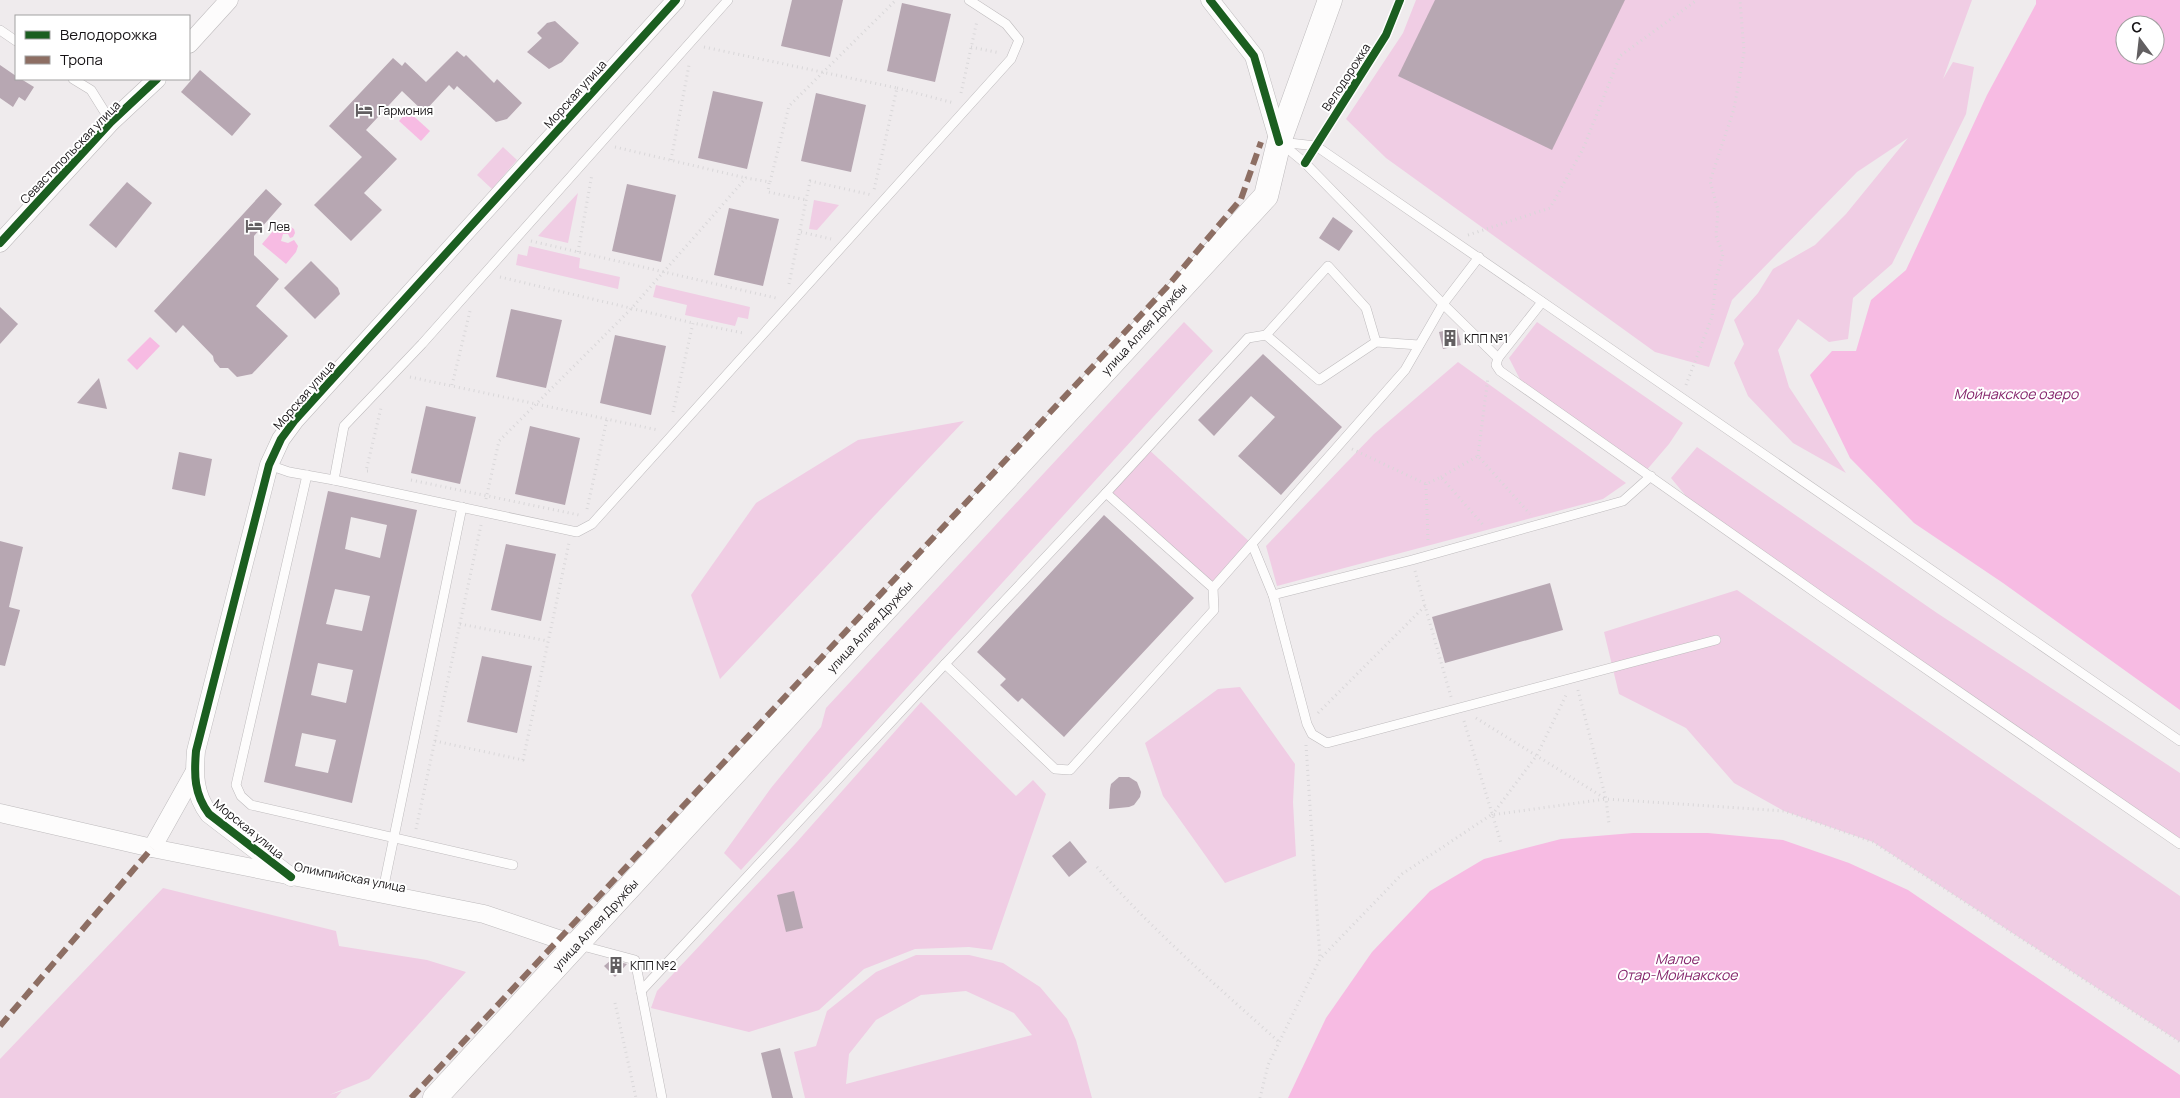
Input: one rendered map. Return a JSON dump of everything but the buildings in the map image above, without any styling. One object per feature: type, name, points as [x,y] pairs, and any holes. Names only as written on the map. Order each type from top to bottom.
[{"type":"main road","name":"улица Аллея Дружбы","points":[[435,1098],[1266,196],[1279,142],[1330,0]]},
{"type":"street","points":[[190,43],[229,0]]},
{"type":"street","name":"Морская улица","points":[[291,877],[209,814],[200,803],[194,773],[196,751],[269,465],[281,439],[295,420],[676,0]]},
{"type":"street","points":[[1210,0],[1254,56],[1279,142]]},
{"type":"street","name":"Севастопольская улица","points":[[0,242],[111,122],[156,80]]},
{"type":"street","points":[[152,848],[194,773]]},
{"type":"street","name":"Олимпийская улица","points":[[0,813],[152,848],[484,914],[576,945]]},
{"type":"lane","points":[[334,480],[344,426],[388,381],[728,0]]},
{"type":"lane","points":[[269,465],[307,475],[577,532],[592,524],[1012,59],[1019,40],[1006,24],[968,0]]},
{"type":"lane","points":[[0,30],[15,40]]},
{"type":"lane","points":[[76,80],[91,90],[111,122]]},
{"type":"lane","points":[[1279,142],[1316,146],[1352,173],[1479,257],[2180,741]]},
{"type":"lane","points":[[1279,142],[1305,163],[1498,358]]},
{"type":"lane","points":[[945,664],[1055,769],[1070,770],[1214,610],[1213,588],[1405,370],[1443,304],[1479,257]]},
{"type":"lane","points":[[641,990],[1106,493],[1248,338],[1266,335],[1328,266],[1366,308],[1376,342]]},
{"type":"lane","points":[[1542,302],[1498,358],[1496,365],[1500,371],[1822,598],[2180,844]]},
{"type":"lane","points":[[1266,335],[1319,380],[1376,342],[1419,345]]},
{"type":"lane","points":[[307,475],[236,785],[241,796],[251,805],[513,865]]},
{"type":"lane","points":[[1273,595],[1412,560],[1623,501],[1651,476]]},
{"type":"lane","points":[[1106,493],[1213,588]]},
{"type":"lane","points":[[382,894],[462,507]]},
{"type":"lane","points":[[1252,544],[1273,595],[1307,724],[1312,734],[1327,743],[1716,640]]},
{"type":"lane","points":[[576,945],[635,960],[662,1098]]},
{"type":"path","points":[[807,200],[768,192],[789,106],[896,0]]},
{"type":"path","points":[[1454,240],[1550,208],[1583,149],[1620,56],[1697,0]]},
{"type":"path","points":[[1681,397],[1712,317],[1716,280],[1723,254],[1716,236],[1718,210],[1710,181],[1734,109],[1744,52],[1740,0]]},
{"type":"path","points":[[961,94],[978,14]]},
{"type":"path","points":[[702,46],[897,88],[959,104],[952,111]]},
{"type":"path","points":[[971,47],[1004,51],[1000,60]]},
{"type":"path","points":[[671,160],[691,58]]},
{"type":"path","points":[[873,195],[897,88]]},
{"type":"path","points":[[609,146],[770,182]]},
{"type":"path","points":[[578,252],[593,171]]},
{"type":"path","points":[[413,842],[500,441],[631,309],[746,178]]},
{"type":"path","points":[[795,278],[789,285],[810,181],[873,195]]},
{"type":"path","points":[[867,202],[880,188]]},
{"type":"path","points":[[800,232],[832,240]]},
{"type":"path","points":[[825,246],[837,233]]},
{"type":"path","points":[[522,240],[776,298]]},
{"type":"path","points":[[499,277],[631,309],[743,333],[750,326]]},
{"type":"path","points":[[770,305],[782,292]]},
{"type":"path","points":[[452,385],[471,309]]},
{"type":"path","points":[[673,414],[693,323]]},
{"type":"path","points":[[409,376],[660,430]]},
{"type":"path","points":[[1488,377],[1478,456],[1538,524]]},
{"type":"path","points":[[376,473],[366,471],[388,381]]},
{"type":"path","points":[[404,479],[586,516],[607,419]]},
{"type":"path","points":[[1340,443],[1426,484]]},
{"type":"path","points":[[1426,484],[1478,456]]},
{"type":"path","points":[[1441,477],[1494,537]]},
{"type":"path","points":[[1426,484],[1429,555]]},
{"type":"path","points":[[435,741],[523,760],[574,514]]},
{"type":"path","points":[[1412,560],[1501,843]]},
{"type":"path","points":[[1320,960],[1306,744],[1307,724],[1426,605]]},
{"type":"path","points":[[460,624],[548,641]]},
{"type":"path","points":[[1260,1098],[1268,1065],[1320,960],[1402,874],[1491,816],[1537,755],[1575,678]]},
{"type":"path","points":[[1575,678],[1606,799],[1609,824]]},
{"type":"path","points":[[1458,709],[1537,755],[1606,799]]},
{"type":"path","points":[[1491,816],[1606,799],[1784,810],[1873,842],[2180,1042]]},
{"type":"path","points":[[1097,867],[1114,887],[1198,970],[1279,1042]]},
{"type":"path","points":[[615,1003],[636,1098]]},
{"type":"shaded area","points":[[1416,0],[1972,0],[1943,79],[1953,62],[1974,67],[1966,114],[1892,264],[1853,298],[1848,339],[1829,342],[1798,319],[1778,350],[1789,387],[1846,473],[1793,443],[1748,396],[1734,363],[1744,344],[1734,320],[1758,293],[1773,269],[1815,245],[1846,214],[1908,138],[1857,172],[1732,300],[1709,367],[1655,352],[1386,158],[1346,119],[1403,33]]},
{"type":"shaded area","points":[[503,147],[517,160],[492,189],[477,175]]},
{"type":"shaded area","points":[[578,193],[568,243],[538,236]]},
{"type":"shaded area","points":[[814,200],[839,205],[817,230],[809,229]]},
{"type":"shaded area","points":[[529,246],[580,258],[579,268],[620,277],[618,289],[516,265],[518,254],[527,256]]},
{"type":"shaded area","points":[[656,285],[750,307],[748,319],[738,317],[735,326],[685,315],[687,305],[653,297]]},
{"type":"shaded area","points":[[1184,322],[1213,351],[741,870],[724,853],[771,788],[821,727],[826,708]]},
{"type":"shaded area","points":[[1537,322],[1683,423],[1669,444],[1645,472],[1525,389],[1509,358]]},
{"type":"shaded area","points":[[1458,362],[1626,483],[1603,499],[1277,586],[1266,546],[1374,434]]},
{"type":"shaded area","points":[[964,421],[720,679],[691,595],[756,503],[858,440]]},
{"type":"shaded area","points":[[1697,447],[1937,613],[2180,773],[2180,844],[1696,508],[1671,478]]},
{"type":"shaded area","points":[[1147,448],[1252,544],[1213,588],[1106,493]]},
{"type":"shaded area","points":[[1737,590],[2180,896],[2180,1042],[1873,842],[1784,811],[1734,783],[1686,728],[1619,694],[1604,632]]},
{"type":"shaded area","points":[[1240,687],[1295,764],[1293,802],[1296,856],[1225,883],[1163,796],[1145,743],[1218,689]]},
{"type":"shaded area","points":[[921,702],[1016,796],[1033,780],[1046,794],[992,950],[969,947],[915,949],[864,969],[819,1010],[749,1032],[651,1008],[657,991],[796,843]]},
{"type":"shaded area","points":[[163,888],[336,931],[339,946],[427,960],[466,972],[369,1079],[329,1095],[342,1091],[336,1098],[0,1098],[0,1059]]},
{"type":"shaded area","points":[[916,955],[969,955],[1003,963],[1040,987],[1067,1019],[1076,1040],[1092,1098],[805,1098],[794,1052],[816,1046],[827,1011],[876,972]],"holes":[[[966,991],[1014,1013],[1032,1035],[846,1084],[849,1054],[876,1020],[921,995]]]},
{"type":"water","name":"Мойнакское озеро","points":[[2036,0],[2180,0],[2180,710],[2003,583],[1914,523],[1850,458],[1810,375],[1832,351],[1856,351],[1871,300],[1906,270],[1987,95],[2036,4]]},
{"type":"water","points":[[408,111],[430,131],[421,141],[399,121]]},
{"type":"water","points":[[284,223],[294,229],[295,233],[290,238],[288,234],[283,234],[281,241],[288,243],[294,240],[298,246],[296,252],[286,264],[262,244],[279,224]]},
{"type":"water","points":[[150,337],[160,346],[137,370],[127,360]]},
{"type":"water","name":"Малое Отар-Мойнакское","points":[[1633,833],[1708,833],[1783,840],[1849,863],[1908,890],[2180,1075],[2180,1098],[1288,1098],[1326,1018],[1372,952],[1430,891],[1484,859],[1561,839]]},
{"type":"marked path","points":[[411,1098],[1166,288],[1241,199],[1261,142]]},
{"type":"marked path","points":[[0,1026],[152,848]]},
{"type":"cycle path","points":[[291,877],[209,814],[200,799],[195,776],[196,751],[269,465],[281,439],[295,420],[676,0]]},
{"type":"cycle path","points":[[1210,0],[1254,56],[1279,142]]},
{"type":"cycle path","name":"Велодорожка","points":[[1305,163],[1386,35],[1400,0]]},
{"type":"cycle path","points":[[0,243],[111,122],[156,80]]},
{"type":"place","name":"Гармония","points":[[364,110]]},
{"type":"place","name":"Лев","points":[[254,226]]},
{"type":"place","name":"КПП №1","points":[[1450,338]]},
{"type":"place","name":"КПП №2","points":[[616,965]]}]
